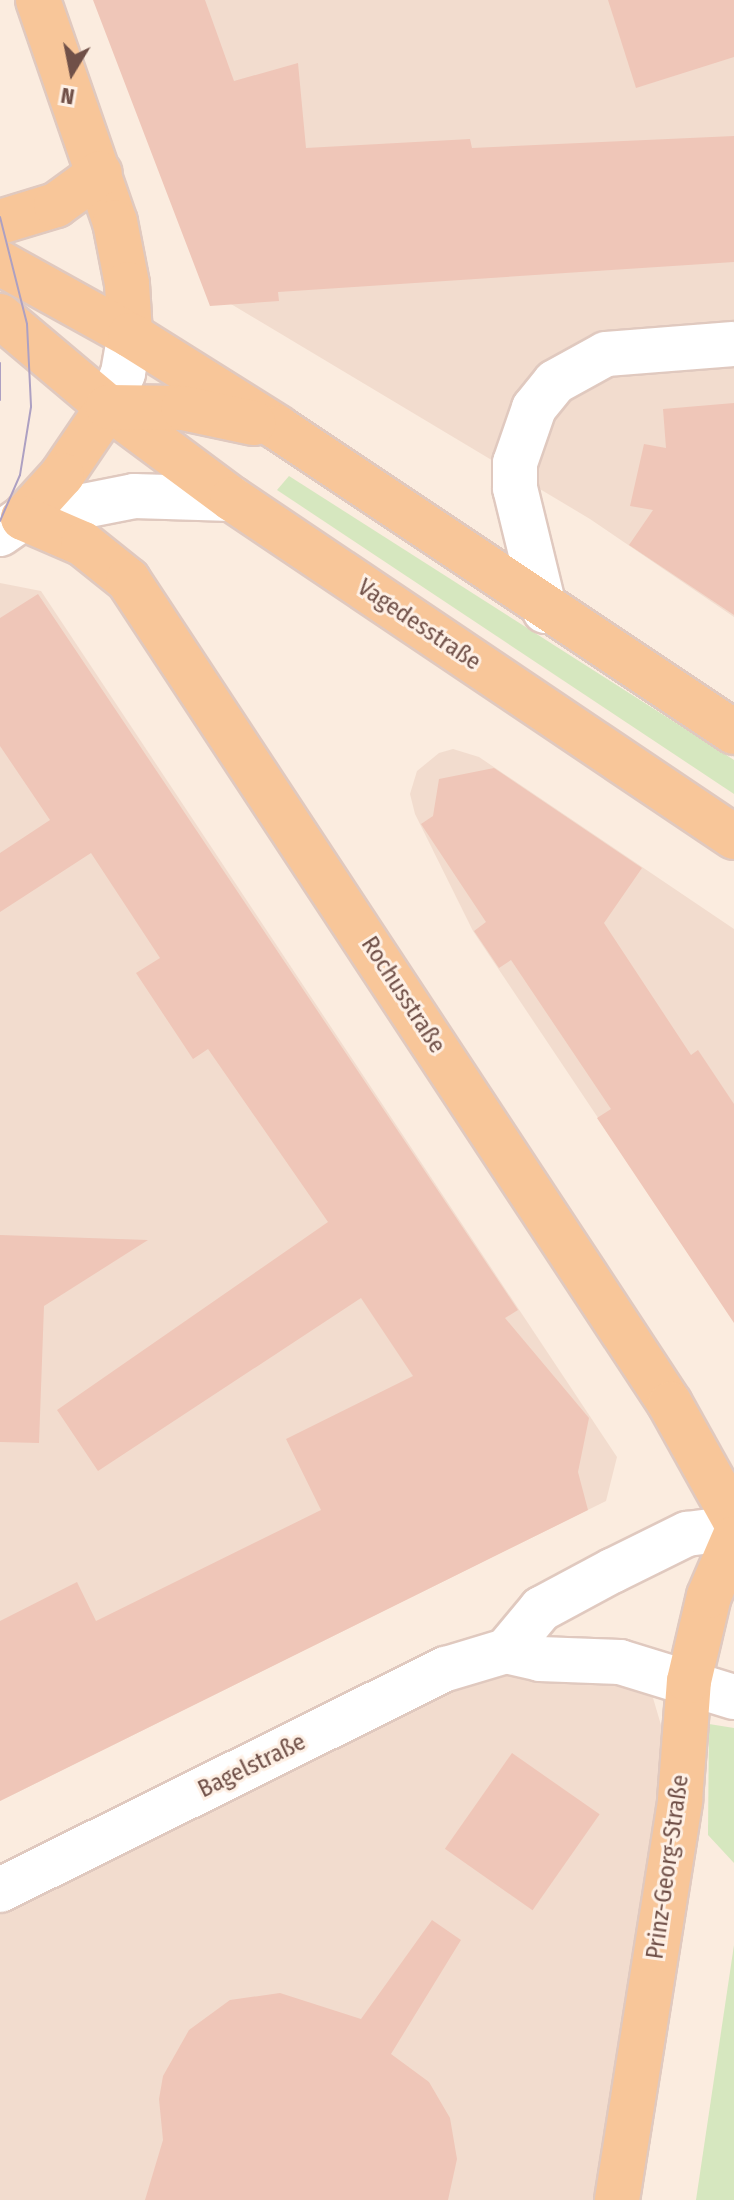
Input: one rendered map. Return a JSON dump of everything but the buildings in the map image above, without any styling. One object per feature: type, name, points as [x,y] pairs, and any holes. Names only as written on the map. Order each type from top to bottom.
[{"type":"main road","points":[[38,0],[100,173],[127,284],[130,335]]},
{"type":"main road","points":[[0,222],[56,205],[100,173]]},
{"type":"main road","points":[[0,263],[130,335],[278,428],[545,611],[734,732]]},
{"type":"main road","name":"Vagedesstraße","points":[[0,316],[108,407],[232,499],[734,837]]},
{"type":"main road","points":[[12,526],[62,475],[108,407],[183,408],[278,428]]},
{"type":"main road","name":"Rochusstraße","points":[[12,526],[83,544],[128,580],[670,1404],[734,1519]]},
{"type":"main road","name":"Prinz-Georg-Straße","points":[[617,2200],[680,1800],[689,1681],[709,1596],[734,1538]]},
{"type":"street","points":[[108,407],[123,373],[130,335]]},
{"type":"street","points":[[545,611],[515,488],[515,463],[534,408],[555,382],[606,354],[734,344]]},
{"type":"street","points":[[12,526],[134,496],[232,499]]},
{"type":"street","points":[[506,1651],[541,1609],[687,1534],[734,1528]]},
{"type":"street","name":"Bagelstraße","points":[[0,1890],[446,1669],[506,1651],[540,1659],[620,1662],[689,1681]]},
{"type":"street","points":[[689,1681],[734,1697]]},
{"type":"shaded area","points":[[106,0],[734,0],[734,617],[590,519],[216,295]]},
{"type":"shaded area","points":[[0,583],[41,591],[617,1457],[606,1501],[0,1801]]},
{"type":"shaded area","points":[[453,749],[479,757],[734,929],[734,1321],[473,931],[415,814],[410,794],[417,771],[439,753]]},
{"type":"shaded area","points":[[508,1661],[648,1681],[671,1759],[606,2200],[0,2200],[0,1910]]},
{"type":"green space","points":[[289,476],[734,760],[734,794],[277,490]]},
{"type":"green space","points":[[709,1724],[734,1728],[734,1863],[708,1835]]},
{"type":"green space","points":[[734,1945],[734,2200],[696,2200]]},
{"type":"tram line","points":[[0,217],[27,324],[31,407],[20,475],[0,521]]},
{"type":"tram line","points":[[0,363],[0,400]]}]
